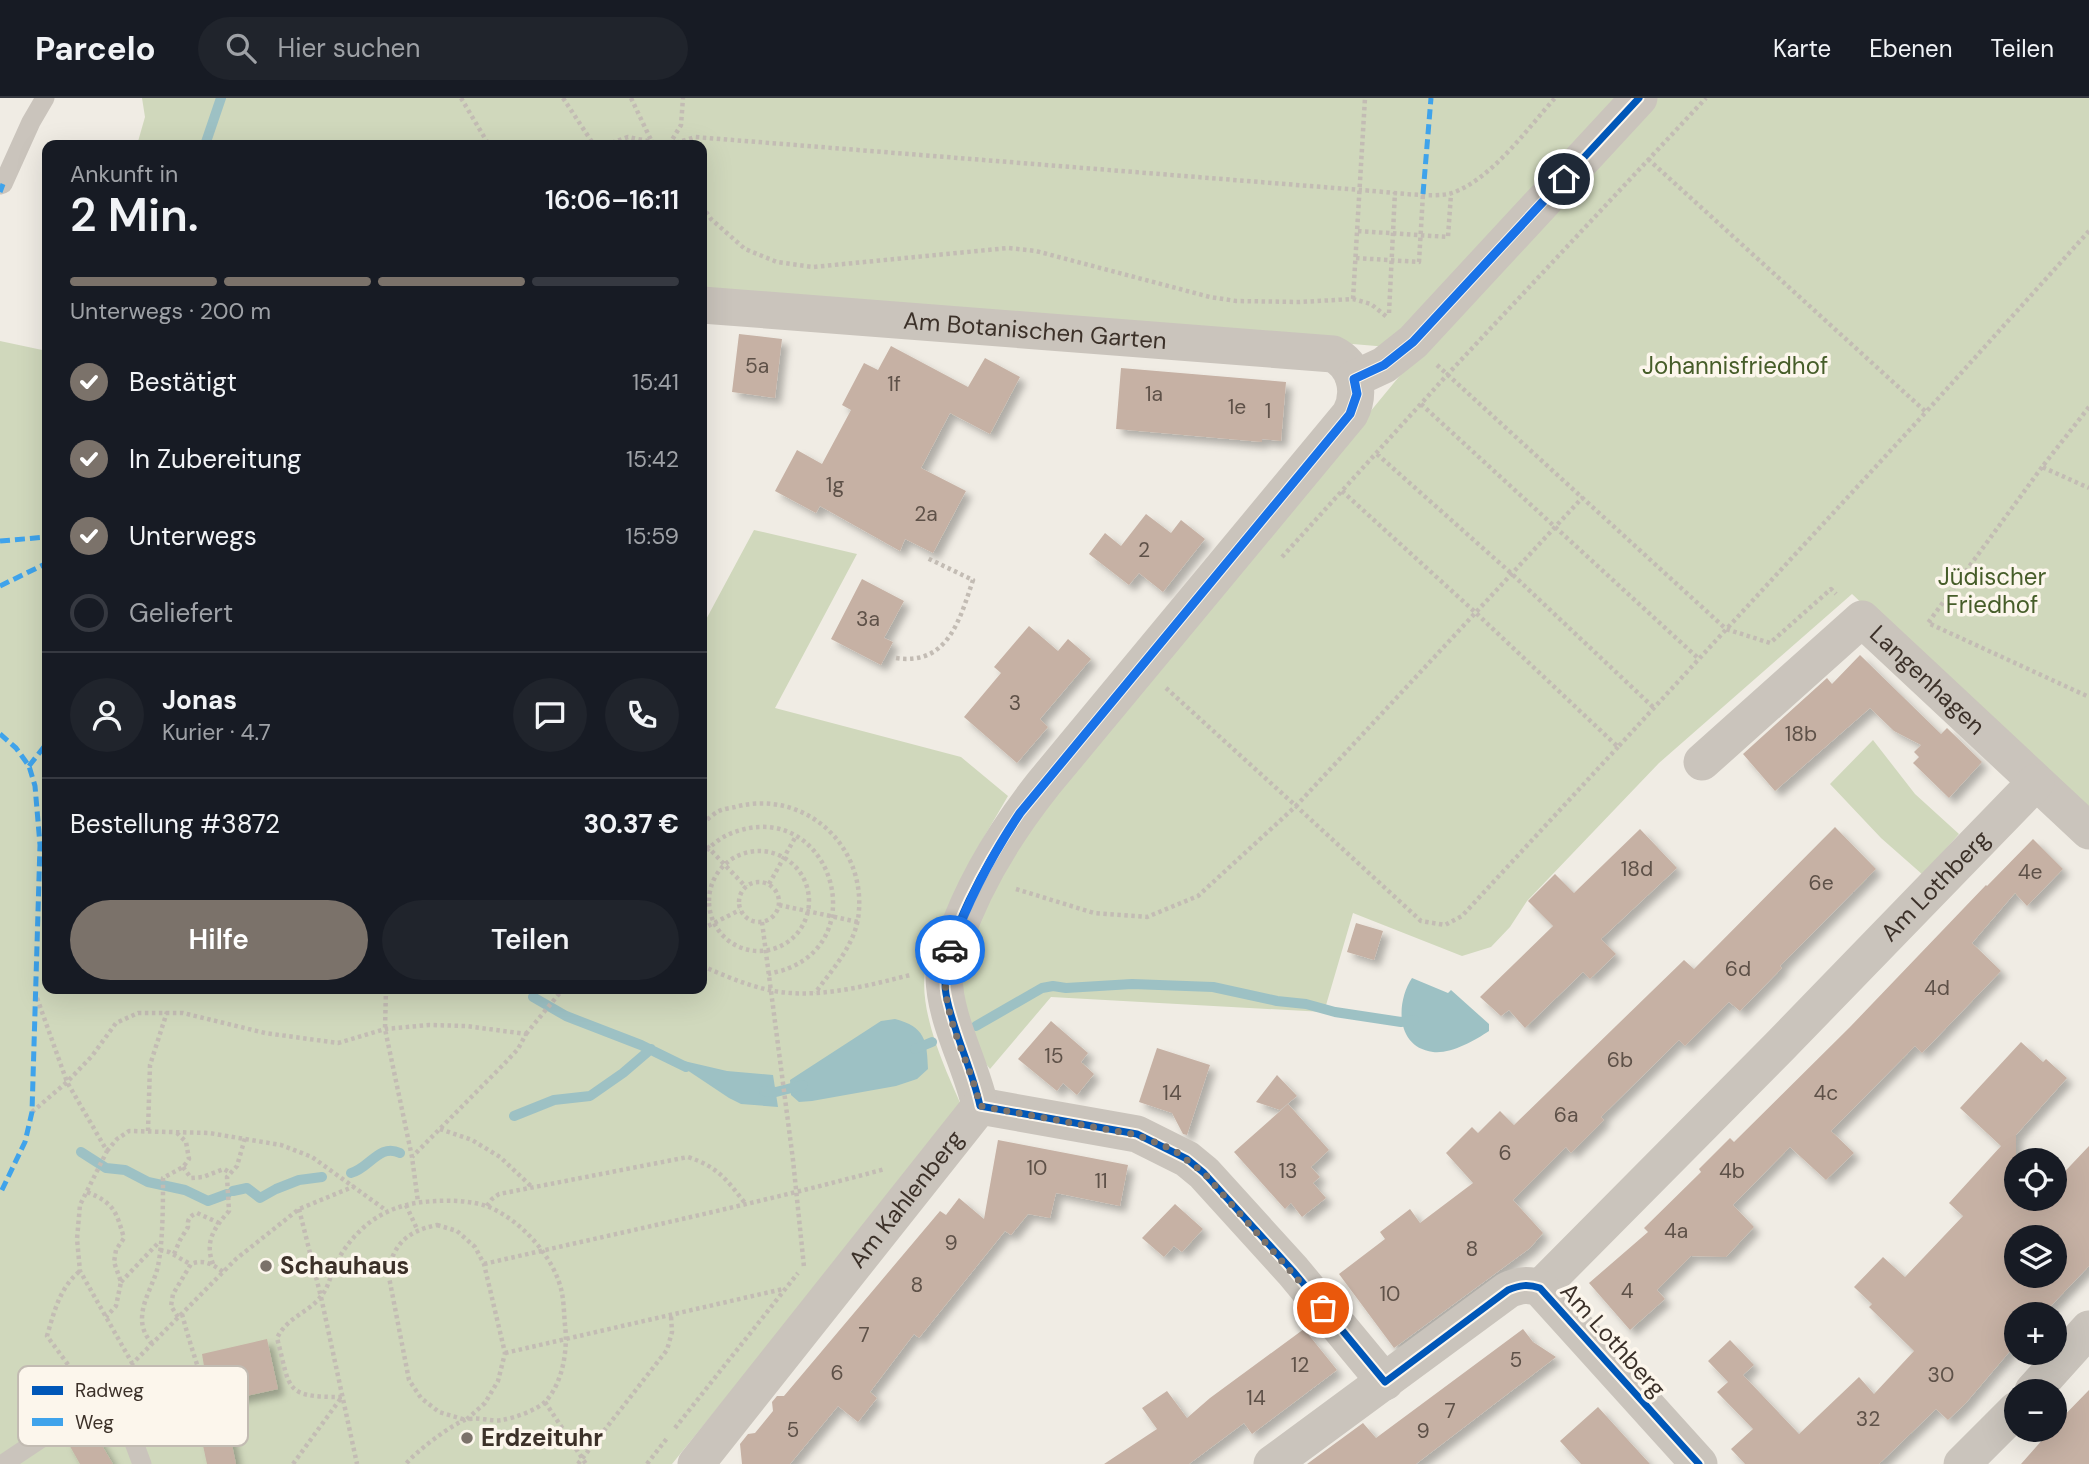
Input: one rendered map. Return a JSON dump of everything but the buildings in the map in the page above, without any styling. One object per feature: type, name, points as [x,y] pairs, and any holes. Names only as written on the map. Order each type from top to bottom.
[{"type":"street","points":[[980,1106],[974,1080],[950,1011],[944,984],[945,966],[959,924],[1001,841],[1044,783],[1350,414],[1357,394],[1354,379],[1384,365],[1413,342],[1639,98]]},
{"type":"street","name":"Am Botanischen Garten","points":[[707,304],[1333,354],[1349,365],[1354,379]]},
{"type":"street","name":"Langenhagen","points":[[1702,762],[1862,619],[2089,831]]},
{"type":"street","name":"Am Lothberg","points":[[1540,1288],[2036,782]]},
{"type":"street","name":"Am Kahlenberg","points":[[696,1464],[980,1106],[1137,1135],[1187,1159],[1204,1173],[1285,1263],[1385,1382]]},
{"type":"street","name":"Am Lothberg","points":[[1272,1464],[1508,1290],[1531,1285],[1540,1288],[1699,1464]]},
{"type":"street","points":[[2044,1379],[2089,1329]]},
{"type":"street","points":[[1962,1464],[2004,1422]]},
{"type":"lane","points":[[2,184],[45,98]]},
{"type":"lane","points":[[13,1461],[33,1446]]},
{"type":"lane","points":[[135,1446],[142,1464]]},
{"type":"path","points":[[461,98],[486,140]]},
{"type":"path","points":[[563,98],[591,140]]},
{"type":"path","points":[[631,98],[651,140]]},
{"type":"path","points":[[672,140],[681,125],[684,98]]},
{"type":"path","points":[[1353,299],[1365,98]]},
{"type":"path","points":[[685,140],[695,137],[1360,190],[1451,194],[1475,181],[1500,159],[1555,98]]},
{"type":"path","points":[[1654,708],[1512,574],[1377,454],[1447,375],[1706,98]]},
{"type":"path","points":[[619,140],[628,137],[645,140]]},
{"type":"path","points":[[1648,159],[1926,412]]},
{"type":"path","points":[[707,213],[745,249],[777,262],[813,267],[1008,248],[1036,251],[1209,297],[1236,301],[1353,299],[1371,304],[1389,320],[1395,192]]},
{"type":"path","points":[[1356,258],[1419,262],[1423,194]]},
{"type":"path","points":[[1358,231],[1448,237],[1451,194]]},
{"type":"path","points":[[1142,666],[1421,920],[1445,925],[1462,916],[2089,231]]},
{"type":"path","points":[[1413,342],[1726,629],[1770,643],[1830,589]]},
{"type":"path","points":[[1421,404],[1699,659]]},
{"type":"path","points":[[2089,407],[1928,623],[2089,697]]},
{"type":"path","points":[[2042,467],[2089,488]]},
{"type":"path","points":[[1342,491],[1618,747]]},
{"type":"path","points":[[1010,887],[1094,913],[1147,917],[1198,897],[1296,806],[1583,497]]},
{"type":"path","points":[[896,658],[912,660],[938,649],[953,633],[973,580],[927,558]]},
{"type":"path","points":[[707,820],[719,811],[749,803],[779,803],[809,814],[829,830],[845,851],[856,877],[858,922],[846,952],[815,993]]},
{"type":"path","points":[[746,887],[708,847],[727,834],[750,827],[774,827],[796,835],[823,861],[831,879],[834,898],[832,916],[824,938],[810,956],[790,968],[768,974]]},
{"type":"path","points":[[769,884],[796,835]]},
{"type":"path","points":[[760,851],[783,858],[796,868],[805,880],[809,896],[808,912],[803,926],[793,938],[780,947],[765,951],[741,948],[730,942],[715,923],[710,908],[710,893],[715,878],[725,865],[735,858],[760,851]]},
{"type":"path","points":[[761,881],[775,890],[779,905],[770,919],[753,922],[740,910],[740,893],[746,887],[761,881]]},
{"type":"path","points":[[779,905],[858,922]]},
{"type":"path","points":[[707,927],[740,910]]},
{"type":"path","points":[[762,922],[804,1267]]},
{"type":"path","points":[[707,967],[770,990],[815,993],[852,989],[945,966]]},
{"type":"path","points":[[386,994],[385,1029],[412,1157],[418,1202]]},
{"type":"path","points":[[412,1157],[518,1049],[526,1034],[559,994]]},
{"type":"path","points":[[37,998],[67,1082],[107,1151]]},
{"type":"path","points":[[148,1131],[150,1065],[167,1012]]},
{"type":"path","points":[[32,1112],[92,1056],[116,1023],[138,1013],[183,1013],[265,1033],[338,1043],[385,1029],[429,1025],[466,1026],[526,1034]]},
{"type":"path","points":[[440,1129],[472,1140],[500,1157],[532,1187]]},
{"type":"path","points":[[355,1186],[299,1209],[236,1259],[132,1363],[79,1271],[77,1239],[80,1205],[106,1158],[107,1151],[117,1139],[129,1131],[209,1133],[281,1145],[312,1157],[355,1186],[387,1211]]},
{"type":"path","points":[[152,1343],[144,1334],[142,1318],[145,1300],[154,1281],[160,1250],[163,1178],[183,1167],[189,1159],[186,1142],[176,1132]]},
{"type":"path","points":[[213,1264],[209,1241],[229,1210],[227,1177],[237,1166],[245,1138]]},
{"type":"path","points":[[487,1206],[499,1194],[688,1157],[707,1163],[722,1174],[745,1203]]},
{"type":"path","points":[[183,1167],[191,1178],[203,1177],[224,1169],[229,1172]]},
{"type":"path","points":[[484,1264],[796,1193],[894,1167]]},
{"type":"path","points":[[87,1192],[114,1207],[124,1238],[116,1250],[114,1262],[121,1282],[117,1306],[106,1317]]},
{"type":"path","points":[[342,1397],[316,1397],[296,1392],[290,1386],[277,1338],[283,1326],[321,1297],[346,1247],[364,1227],[387,1211],[406,1205],[455,1200],[487,1206],[519,1226],[542,1251],[555,1271],[562,1292],[567,1340],[556,1384],[545,1402],[522,1414],[502,1420],[466,1420],[439,1412],[421,1398],[409,1380],[388,1272],[392,1255],[416,1229],[437,1225],[457,1231],[475,1247],[484,1264],[505,1353],[498,1381],[485,1404],[466,1420],[414,1453],[406,1464]]},
{"type":"path","points":[[406,1205],[416,1229]]},
{"type":"path","points":[[299,1209],[357,1464]]},
{"type":"path","points":[[174,1255],[188,1227],[190,1216],[197,1213],[219,1223]]},
{"type":"path","points":[[121,1282],[160,1241]]},
{"type":"path","points":[[160,1250],[191,1264]]},
{"type":"path","points":[[197,1366],[180,1315],[171,1306],[173,1294],[191,1264],[213,1264],[223,1272]]},
{"type":"path","points":[[69,1366],[47,1336],[54,1311],[68,1280],[79,1271]]},
{"type":"path","points":[[505,1353],[783,1289]]},
{"type":"path","points":[[545,1402],[582,1462],[667,1350],[672,1332],[671,1316]]},
{"type":"path","points":[[293,1464],[342,1397]]},
{"type":"green space","points":[[142,98],[1617,98],[1388,347],[707,289],[707,140],[138,140],[145,117]]},
{"type":"green space","name":"Johannisfriedhof","points":[[1656,98],[2089,98],[2089,816],[1852,594],[1659,763],[1527,901],[1510,927],[1491,947],[1462,956],[1353,913],[1324,1012],[1051,997],[990,1069],[978,1054],[965,1012],[961,981],[962,962],[999,876],[1060,788],[1407,367]]},
{"type":"green space","points":[[0,341],[42,350],[42,994],[707,994],[707,618],[754,530],[857,554],[775,708],[961,757],[1008,796],[977,849],[926,965],[924,985],[931,1028],[962,1107],[672,1464],[0,1464]]},
{"type":"green space","points":[[1873,740],[1915,794],[1959,834],[1923,875],[1881,838],[1830,784]]},
{"type":"water","points":[[1412,978],[1448,993],[1451,990],[1489,1024],[1489,1031],[1455,1049],[1440,1052],[1421,1048],[1411,1042],[1405,1033],[1402,1011],[1403,999]]},
{"type":"water","points":[[895,1019],[913,1026],[925,1043],[928,1069],[917,1079],[896,1086],[812,1101],[799,1102],[791,1095],[790,1080],[881,1021]]},
{"type":"water","points":[[684,1061],[727,1071],[773,1075],[778,1107],[741,1104],[675,1062]]},
{"type":"waterway","points":[[207,140],[221,98]]},
{"type":"waterway","points":[[976,1026],[1042,988],[1132,984],[1213,987],[1335,1012],[1401,1022],[1414,1020]]},
{"type":"waterway","points":[[533,997],[566,1016],[641,1045],[686,1067]]},
{"type":"waterway","points":[[915,1049],[932,1042]]},
{"type":"waterway","points":[[514,1116],[554,1100],[590,1096],[651,1049]]},
{"type":"waterway","points":[[764,1091],[776,1092],[803,1085]]},
{"type":"waterway","points":[[351,1173],[386,1151],[400,1153]]},
{"type":"waterway","points":[[81,1152],[106,1168],[125,1170],[148,1182],[185,1190],[208,1201],[227,1194]]},
{"type":"waterway","points":[[233,1191],[247,1188],[260,1198],[299,1180],[322,1177]]},
{"type":"marked path","points":[[1423,194],[1431,98]]},
{"type":"marked path","points":[[0,192],[3,184]]},
{"type":"marked path","points":[[0,541],[42,537]]},
{"type":"marked path","points":[[0,586],[42,565]]},
{"type":"marked path","points":[[0,734],[16,748],[29,766],[35,786],[40,845],[32,1112],[25,1142],[0,1194]]},
{"type":"marked path","points":[[29,766],[42,749]]},
{"type":"cycle path","points":[[1639,98],[1413,342],[1384,365],[1354,379],[1357,394],[1350,414],[1020,813],[969,900],[950,950],[945,974],[946,994],[953,1022],[980,1106],[1137,1134],[1187,1159],[1204,1173],[1293,1271],[1385,1382],[1508,1290],[1524,1286],[1540,1288],[1699,1464]]},
{"type":"way so far","points":[[950,950],[944,976],[946,993],[980,1106],[1137,1135],[1174,1150],[1204,1173],[1323,1308]]},
{"type":"place","name":"Schauhaus","points":[[266,1266]]},
{"type":"place","name":"Erdzeituhr","points":[[467,1438]]},
{"type":"route","points":[[950,950],[986,867],[1020,813],[1350,414],[1357,394],[1354,379],[1384,365],[1413,342],[1564,179]]},
{"type":"park label","name":"Jüdischer Friedhof","points":[[1992,591]]}]
